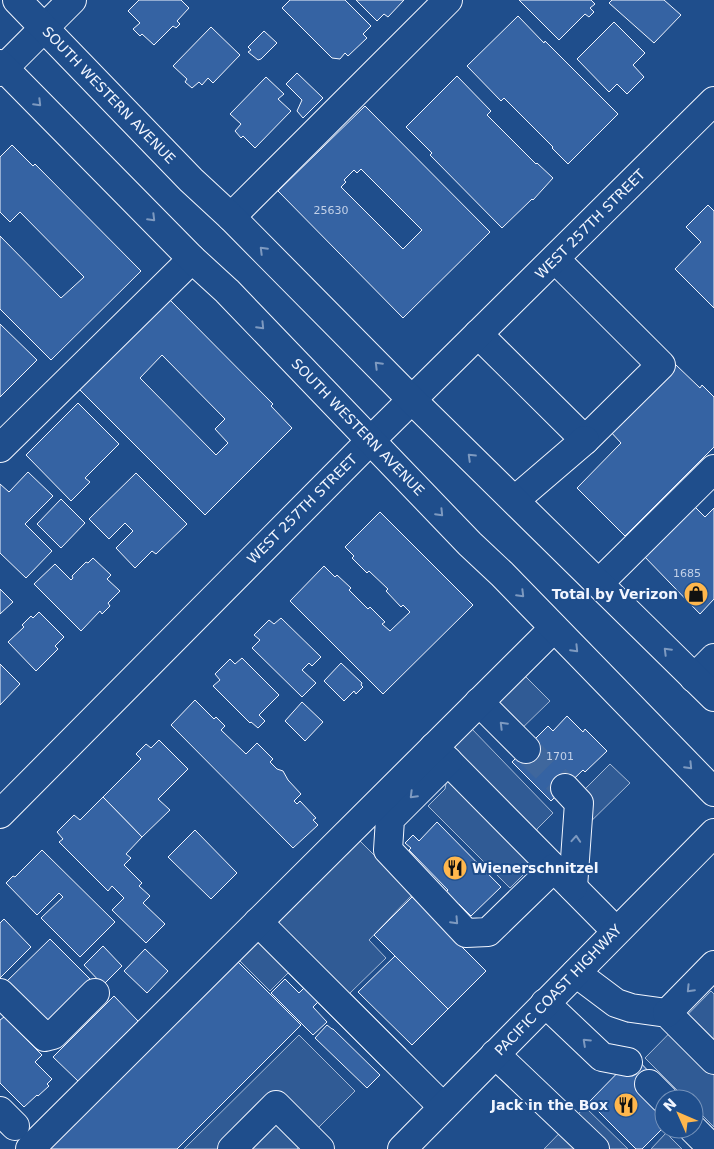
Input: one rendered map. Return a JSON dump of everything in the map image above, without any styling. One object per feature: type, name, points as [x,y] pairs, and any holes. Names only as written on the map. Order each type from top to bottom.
[{"type":"main road","name":"SOUTH WESTERN AVENUE","points":[[17,0],[191,180],[231,217],[412,400],[714,697]]},
{"type":"main road","points":[[1,68],[72,0]]},
{"type":"main road","points":[[231,217],[448,0]]},
{"type":"main road","name":"SOUTH WESTERN AVENUE","points":[[1,68],[192,259],[227,291],[470,544],[714,792]]},
{"type":"main road","name":"WEST 257TH STREET","points":[[0,814],[370,440],[714,101]]},
{"type":"main road","points":[[0,448],[192,259]]},
{"type":"main road","points":[[515,500],[585,440],[661,365],[555,259]]},
{"type":"main road","points":[[478,334],[585,440]]},
{"type":"main road","points":[[599,583],[714,468]]},
{"type":"main road","points":[[554,628],[479,702],[441,754],[390,818],[388,850],[466,933],[488,932],[564,878],[579,803],[565,788]]},
{"type":"main road","points":[[694,678],[714,658]]},
{"type":"main road","points":[[479,702],[526,749]]},
{"type":"main road","points":[[441,754],[616,931]]},
{"type":"main road","points":[[30,1149],[258,922],[441,754]]},
{"type":"main road","name":"PACIFIC COAST HIGHWAY","points":[[402,1149],[714,833]]},
{"type":"main road","points":[[258,922],[443,1107]]},
{"type":"main road","points":[[667,1013],[714,965]]},
{"type":"main road","points":[[576,973],[616,1003],[631,1008],[667,1013],[714,1060]]},
{"type":"main road","points":[[0,993],[45,1037],[53,1035],[95,993]]},
{"type":"main road","points":[[545,1003],[602,1057],[628,1062]]},
{"type":"main road","points":[[495,1054],[594,1149]]},
{"type":"main road","points":[[232,1149],[276,1105],[320,1149]]},
{"type":"main road","points":[[703,1139],[713,1149]]},
{"type":"shaded area","points":[[521,672],[550,701],[514,736],[485,708]]},
{"type":"shaded area","points":[[471,728],[553,813],[537,829],[528,870],[510,888],[428,806],[445,789],[453,745]]},
{"type":"shaded area","points":[[610,764],[630,783],[577,835],[575,799]]},
{"type":"shaded area","points":[[354,835],[413,894],[369,940],[386,958],[350,993],[406,1049],[385,1070],[288,973],[270,991],[233,954]]},
{"type":"shaded area","points":[[711,991],[714,994],[714,1127],[704,1117],[704,1089],[676,1089],[645,1058]]},
{"type":"shaded area","points":[[299,1035],[355,1091],[297,1149],[184,1149]]},
{"type":"shaded area","points":[[585,1107],[628,1149],[544,1149]]},
{"type":"shaded area","points":[[660,1139],[672,1139],[682,1149],[651,1149]]},
{"type":"building","points":[[139,0],[181,0],[189,8],[177,21],[180,24],[176,28],[173,26],[154,45],[133,29],[140,23],[128,11]]},
{"type":"building","points":[[290,0],[345,0],[371,26],[363,34],[367,38],[348,56],[345,53],[340,59],[332,58],[282,8]]},
{"type":"building","points":[[356,0],[404,0],[388,17],[384,14],[377,21]]},
{"type":"building","points":[[519,0],[591,0],[595,4],[590,8],[594,12],[589,17],[585,14],[559,40]]},
{"type":"building","points":[[612,0],[664,0],[681,15],[654,43],[609,3]]},
{"type":"building","points":[[518,16],[618,114],[568,164],[504,98],[501,101],[467,66]]},
{"type":"building","points":[[614,22],[645,53],[633,65],[644,77],[627,94],[617,84],[609,92],[577,59]]},
{"type":"building","points":[[211,27],[240,55],[213,83],[208,78],[202,85],[199,82],[192,88],[185,82],[187,79],[173,66]]},
{"type":"building","points":[[264,31],[277,43],[258,60],[248,52],[251,50],[248,47]]},
{"type":"building","points":[[297,73],[323,98],[303,118],[297,111],[302,100],[286,84]]},
{"type":"building","points":[[457,76],[491,111],[487,115],[536,164],[553,178],[533,200],[502,228],[430,155],[432,153],[406,127]]},
{"type":"building","points":[[266,77],[284,94],[278,99],[291,111],[255,148],[235,131],[241,124],[230,114]]},
{"type":"building","points":[[365,106],[490,232],[403,318],[278,191]],"holes":[[[361,169],[422,230],[403,249],[341,187],[346,182],[344,180],[354,170],[357,173]]]},
{"type":"building","points":[[12,145],[33,166],[35,164],[141,271],[51,360],[0,309],[0,236],[61,298],[84,277],[20,212],[10,222],[0,212],[0,157]]},
{"type":"building","points":[[708,205],[714,211],[714,308],[675,269],[701,242],[686,227]]},
{"type":"building","points":[[168,298],[273,404],[271,406],[292,428],[205,515],[77,387]],"holes":[[[162,355],[225,419],[215,429],[228,443],[216,455],[140,378]]]},
{"type":"building","points":[[0,324],[37,360],[0,397]]},
{"type":"building","points":[[675,364],[700,388],[702,385],[714,397],[714,447],[625,536],[577,488],[621,443],[609,430],[620,418],[624,422],[659,386],[656,383]]},
{"type":"building","points":[[78,403],[119,444],[85,478],[90,482],[71,501],[26,455]]},
{"type":"building","points":[[28,472],[53,496],[25,524],[52,551],[26,578],[0,553],[0,484],[9,492]]},
{"type":"building","points":[[136,473],[187,524],[156,554],[152,551],[135,568],[116,548],[133,531],[125,523],[109,539],[89,519]]},
{"type":"building","points":[[61,499],[85,523],[61,548],[37,524]]},
{"type":"building","points":[[692,504],[705,517],[714,508],[714,599],[700,614],[642,554]]},
{"type":"building","points":[[380,512],[473,605],[383,694],[290,601],[324,566],[335,577],[337,575],[351,588],[349,590],[368,609],[370,607],[385,622],[382,624],[390,631],[410,612],[403,605],[401,607],[386,591],[388,589],[369,571],[367,573],[352,558],[354,556],[345,547]]},
{"type":"building","points":[[93,558],[111,575],[107,579],[120,591],[108,603],[110,606],[102,614],[100,611],[81,631],[34,584],[55,564],[71,580],[72,576],[86,562],[88,563]]},
{"type":"building","points":[[0,589],[13,602],[0,614]]},
{"type":"building","points":[[39,612],[64,637],[55,646],[58,649],[36,671],[8,642],[24,627],[22,625],[31,616],[33,618]]},
{"type":"building","points":[[281,618],[321,657],[312,666],[309,663],[302,670],[316,683],[302,697],[252,648],[260,640],[254,635],[269,620],[274,624]]},
{"type":"building","points":[[242,658],[279,695],[259,715],[265,721],[258,728],[250,723],[213,686],[220,680],[215,674],[230,659],[235,664]]},
{"type":"building","points":[[341,663],[362,683],[363,687],[356,694],[354,691],[344,701],[324,681]]},
{"type":"building","points":[[0,664],[20,684],[0,705]]},
{"type":"building","points":[[195,700],[214,719],[216,717],[225,726],[221,730],[246,754],[257,743],[273,759],[270,762],[277,769],[283,771],[288,780],[301,794],[294,801],[297,804],[300,801],[316,818],[313,820],[318,825],[293,848],[171,725]]},
{"type":"building","points":[[302,702],[323,722],[305,741],[285,721]]},
{"type":"building","points":[[567,716],[583,732],[585,729],[607,751],[585,772],[583,770],[551,801],[512,762],[548,726],[553,731]]},
{"type":"building","points":[[159,740],[188,769],[158,799],[170,810],[142,837],[103,797],[141,759],[136,754],[146,744],[151,748]]},
{"type":"building","points":[[103,797],[142,837],[126,854],[131,858],[124,865],[142,883],[139,886],[150,896],[143,903],[165,924],[146,943],[112,910],[124,898],[112,886],[108,891],[59,842],[63,839],[57,832],[74,815],[80,820]]},
{"type":"building","name":"Wienerschnitzel","points":[[437,822],[501,887],[471,916],[445,893],[448,890],[409,850],[411,848],[405,843],[413,835],[419,841]]},
{"type":"building","points":[[195,830],[237,873],[211,899],[168,857]]},
{"type":"building","points":[[42,850],[115,922],[80,957],[41,918],[63,897],[59,893],[37,915],[6,883],[13,876],[15,877]]},
{"type":"building","points":[[412,897],[486,971],[448,1009],[374,935]]},
{"type":"building","points":[[4,919],[31,947],[0,978],[0,923]]},
{"type":"building","points":[[50,939],[91,980],[47,1025],[5,983]]},
{"type":"building","points":[[103,946],[122,966],[103,985],[84,965]]},
{"type":"building","points":[[145,949],[168,971],[147,993],[124,971]]},
{"type":"building","points":[[232,956],[301,1025],[177,1149],[39,1149]]},
{"type":"building","points":[[395,956],[448,1009],[412,1045],[358,992]]},
{"type":"building","points":[[285,979],[299,993],[304,988],[318,1002],[313,1007],[327,1022],[313,1035],[271,993]]},
{"type":"building","points":[[114,996],[138,1021],[78,1081],[53,1057]]},
{"type":"building","points":[[4,1017],[42,1055],[35,1062],[52,1079],[47,1084],[49,1086],[24,1107],[0,1083],[0,1020]]},
{"type":"building","points":[[327,1025],[380,1075],[367,1088],[315,1038]]},
{"type":"building","name":"Jack in the Box","points":[[634,1056],[655,1078],[658,1089],[654,1089],[654,1137],[642,1149],[636,1149],[589,1102]]},
{"type":"tunnel","points":[[526,749],[565,788]]},
{"type":"place","name":"Total by Verizon","points":[[696,594]]},
{"type":"place","name":"Wienerschnitzel","points":[[455,868]]},
{"type":"place","name":"Jack in the Box","points":[[626,1105]]}]
